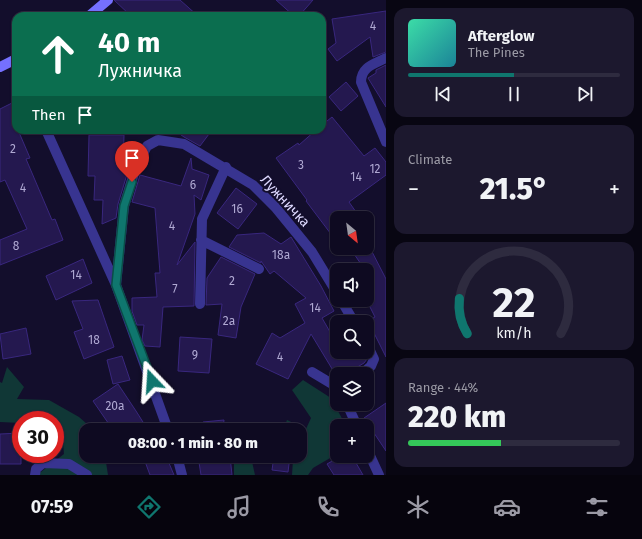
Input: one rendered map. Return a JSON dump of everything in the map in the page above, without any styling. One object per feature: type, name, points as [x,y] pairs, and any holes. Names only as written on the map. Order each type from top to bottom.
[{"type":"main road","points":[[94,12],[108,0]]},
{"type":"main road","points":[[0,67],[12,62]]},
{"type":"street","points":[[386,58],[367,68],[361,76],[386,142]]},
{"type":"street","points":[[48,134],[116,285],[165,423]]},
{"type":"street","name":"Лужничка","points":[[116,285],[124,206],[135,170],[147,146],[158,140],[184,144],[253,184],[276,208],[312,252],[330,282]]},
{"type":"street","points":[[200,304],[202,219],[226,168]]},
{"type":"street","points":[[201,240],[259,269]]},
{"type":"street","points":[[312,372],[330,383]]},
{"type":"street","points":[[36,475],[36,469],[44,463],[69,464],[87,475]]},
{"type":"street","points":[[179,463],[182,475]]},
{"type":"street","points":[[373,463],[379,475]]},
{"type":"green space","points":[[7,367],[24,387],[17,399],[49,400],[79,417],[86,423],[79,423],[79,463],[106,463],[108,475],[37,475],[52,463],[64,463],[64,411],[12,411],[12,423],[0,422],[0,382],[2,383]]},
{"type":"green space","points":[[303,380],[330,397],[330,411],[338,411],[342,419],[330,419],[330,458],[313,468],[308,475],[292,475],[293,463],[307,463],[307,427],[311,418],[292,390]]},
{"type":"green space","points":[[287,420],[293,423],[286,423]]},
{"type":"green space","points":[[234,463],[252,463],[255,475],[234,475]]},
{"type":"building","points":[[114,0],[180,0],[194,12],[127,12]]},
{"type":"building","points":[[276,0],[313,0],[302,12],[290,12]]},
{"type":"building","points":[[386,11],[386,52],[373,57],[370,37],[337,61],[328,49],[336,43],[332,19]]},
{"type":"building","points":[[386,65],[386,107],[368,78],[376,73],[376,70]]},
{"type":"building","points":[[346,82],[358,96],[341,111],[329,97]]},
{"type":"building","points":[[12,103],[12,134],[20,134],[30,158],[26,159],[52,220],[55,219],[63,240],[0,265],[0,240],[27,229],[5,180],[0,182],[0,109]]},
{"type":"building","points":[[332,117],[364,156],[375,148],[386,162],[386,175],[349,202],[355,211],[330,211],[330,233],[276,158],[298,143],[299,145],[311,134],[326,134],[326,122]]},
{"type":"building","points":[[180,134],[209,134],[200,146]]},
{"type":"building","points":[[89,135],[124,135],[123,170],[128,171],[118,204],[116,218],[102,224],[103,200],[94,200],[95,176],[88,176]]},
{"type":"building","points":[[191,158],[192,169],[209,175],[201,200],[194,195],[195,214],[177,265],[195,242],[194,306],[163,307],[160,347],[145,346],[142,340],[144,325],[137,325],[132,311],[132,298],[157,297],[155,273],[160,273],[155,208],[132,202],[140,175],[181,186]]},
{"type":"building","points":[[236,188],[257,204],[238,229],[217,213]]},
{"type":"building","points":[[264,233],[281,244],[291,237],[321,286],[330,303],[330,307],[332,307],[334,311],[322,318],[330,332],[330,359],[367,359],[364,363],[357,367],[331,367],[311,334],[288,379],[256,364],[272,333],[280,338],[305,323],[295,304],[306,298],[274,271],[270,274],[261,261],[261,263],[229,247],[237,235]]},
{"type":"building","points":[[355,255],[374,255],[386,279],[386,357],[374,333],[375,317],[370,307],[374,307],[374,263],[360,263]]},
{"type":"building","points":[[221,257],[255,274],[241,307],[236,338],[218,335],[222,304],[206,305],[207,278]]},
{"type":"building","points":[[83,259],[92,283],[56,300],[46,276]]},
{"type":"building","points":[[98,300],[114,347],[84,359],[74,332],[83,329],[72,301]]},
{"type":"building","points":[[26,328],[31,354],[3,359],[0,334]]},
{"type":"building","points":[[180,337],[212,339],[209,373],[178,371]]},
{"type":"building","points":[[122,356],[130,380],[113,384],[107,360]]},
{"type":"building","points":[[118,384],[144,423],[108,423],[93,401]]},
{"type":"building","points":[[386,403],[386,451],[374,433],[374,419],[364,418]]},
{"type":"building","points":[[224,420],[224,423],[203,422]]},
{"type":"building","points":[[12,433],[12,463],[21,464],[0,464],[0,434]]},
{"type":"building","points":[[330,462],[356,463],[363,475],[334,475],[327,464]]},
{"type":"building","points":[[146,463],[169,463],[174,475],[150,475]]},
{"type":"building","points":[[199,463],[231,463],[232,475],[201,475]]},
{"type":"building","points":[[273,463],[289,463],[288,472],[272,470]]},
{"type":"route","points":[[132,182],[124,206],[116,285],[152,381]]}]
